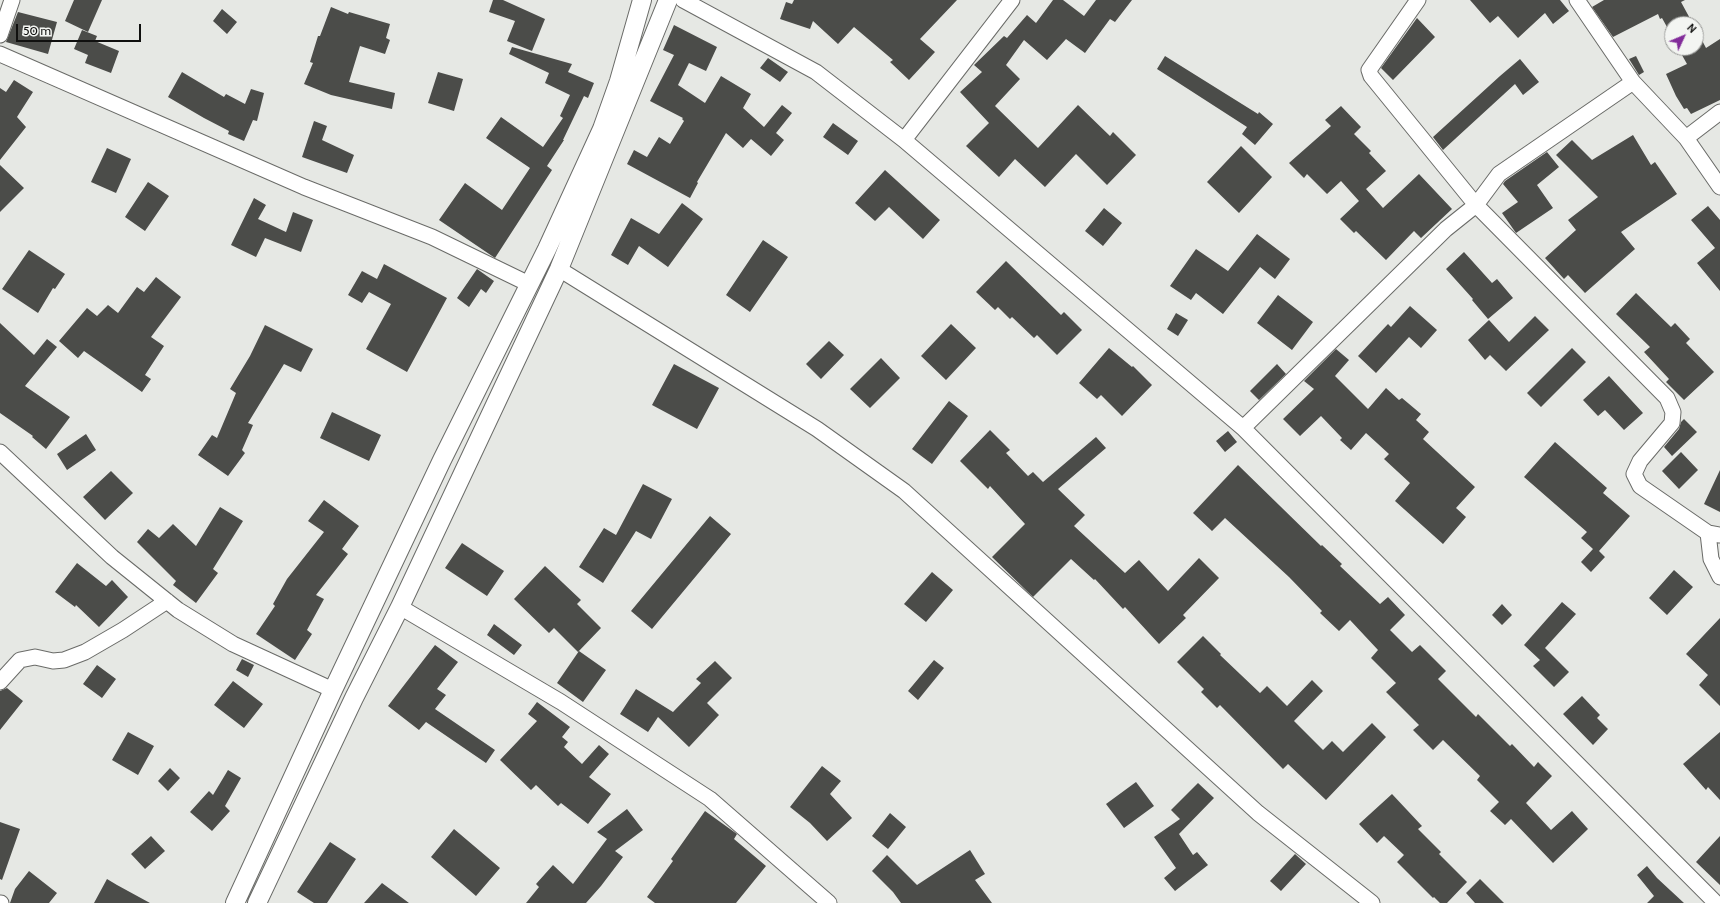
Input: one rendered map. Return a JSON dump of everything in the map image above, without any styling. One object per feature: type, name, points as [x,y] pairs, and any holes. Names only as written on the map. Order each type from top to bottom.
[{"type":"street","points":[[0,35],[12,0]]},
{"type":"street","points":[[235,903],[333,690],[602,129],[619,81],[642,0]]},
{"type":"street","points":[[260,902],[354,698],[400,607],[559,269],[668,0]]},
{"type":"street","points":[[683,0],[816,72],[904,140],[1243,428],[1716,903]]},
{"type":"street","points":[[904,140],[1012,0]]},
{"type":"street","points":[[1418,0],[1369,70],[1371,76],[1476,205],[1667,398],[1673,412],[1672,423],[1640,461],[1634,474],[1640,486],[1714,534],[1710,559],[1720,578]]},
{"type":"street","points":[[1577,0],[1633,82],[1686,138],[1720,187]]},
{"type":"street","points":[[0,54],[304,187],[432,237],[529,284]]},
{"type":"street","points":[[1243,428],[1446,229],[1476,205],[1499,174],[1633,82]]},
{"type":"street","points":[[1686,138],[1720,112]]},
{"type":"street","points":[[559,269],[817,429],[904,491],[1258,813],[1372,903]]},
{"type":"street","points":[[0,452],[112,557],[178,610],[233,644],[333,690]]},
{"type":"street","points":[[0,682],[20,660],[35,657],[53,661],[64,660],[122,630],[166,601]]},
{"type":"street","points":[[400,607],[561,702],[710,799],[829,903]]},
{"type":"building","points":[[74,0],[102,0],[88,32],[65,21]]},
{"type":"building","points":[[493,0],[503,0],[545,19],[532,51],[507,41],[515,21],[489,12]]},
{"type":"building","points":[[794,0],[957,0],[920,39],[935,52],[909,80],[890,62],[893,60],[854,27],[838,44],[813,21],[810,29],[780,19],[786,2],[792,4]]},
{"type":"building","points":[[1053,0],[1063,0],[1084,16],[1096,0],[1132,0],[1115,22],[1110,19],[1085,53],[1066,39],[1047,60],[1024,40],[1006,65],[1020,79],[995,106],[1038,148],[1078,105],[1110,136],[1113,132],[1136,155],[1107,185],[1076,154],[1045,187],[1015,159],[999,177],[966,146],[989,123],[960,92],[982,72],[974,65],[1004,36],[1007,38],[1027,15],[1036,23]]},
{"type":"building","points":[[1470,0],[1560,0],[1569,11],[1553,24],[1545,13],[1518,38],[1498,16],[1490,23]]},
{"type":"building","points":[[1604,0],[1685,0],[1681,2],[1689,16],[1664,16],[1664,22],[1662,18],[1660,19],[1658,14],[1613,37],[1592,7]]},
{"type":"building","points":[[331,7],[348,14],[349,12],[390,24],[386,38],[390,40],[385,54],[360,46],[349,82],[395,93],[392,109],[331,95],[304,84],[313,63],[310,62],[318,36],[320,36]]},
{"type":"building","points":[[222,9],[237,22],[227,34],[213,21]]},
{"type":"building","points":[[18,12],[57,22],[48,54],[6,42]]},
{"type":"building","points":[[1417,18],[1435,37],[1393,80],[1381,68]]},
{"type":"building","points":[[674,25],[717,47],[706,71],[689,63],[678,85],[705,103],[721,76],[751,94],[743,108],[764,127],[782,105],[792,113],[776,133],[784,140],[771,156],[751,139],[743,148],[726,133],[697,182],[698,183],[690,198],[627,164],[634,150],[647,157],[659,137],[670,144],[684,121],[682,119],[683,118],[650,101],[674,55],[663,50]]},
{"type":"building","points":[[82,30],[97,36],[95,41],[119,51],[111,73],[85,63],[88,55],[74,49]]},
{"type":"building","points":[[1720,39],[1720,100],[1691,114],[1687,108],[1684,109],[1666,74],[1687,64],[1682,56],[1704,56],[1704,44],[1706,48]]},
{"type":"building","points":[[512,47],[572,64],[568,72],[594,83],[588,98],[584,96],[564,140],[547,166],[552,170],[495,258],[439,220],[465,183],[502,210],[530,168],[486,138],[501,117],[543,147],[563,118],[560,116],[570,95],[545,83],[549,73],[509,54]]},
{"type":"building","points":[[1165,56],[1258,114],[1259,112],[1273,124],[1255,145],[1242,134],[1247,127],[1157,69]]},
{"type":"building","points":[[1636,56],[1644,72],[1639,75],[1629,59]]},
{"type":"building","points":[[768,58],[788,72],[780,82],[760,68]]},
{"type":"building","points":[[1520,59],[1539,82],[1523,95],[1515,84],[1443,150],[1433,137]]},
{"type":"building","points":[[182,72],[224,97],[226,94],[245,104],[251,89],[264,93],[257,121],[253,120],[244,141],[228,134],[229,131],[168,97]]},
{"type":"building","points":[[438,72],[463,79],[454,111],[428,103]]},
{"type":"building","points":[[14,80],[33,92],[17,117],[26,127],[0,160],[0,88],[6,92]]},
{"type":"building","points":[[1341,106],[1361,127],[1354,134],[1371,151],[1369,153],[1386,171],[1366,189],[1383,208],[1419,174],[1452,209],[1421,238],[1414,231],[1386,260],[1356,231],[1354,233],[1340,219],[1359,201],[1341,181],[1327,194],[1307,174],[1304,178],[1289,163],[1331,126],[1325,120]]},
{"type":"building","points":[[314,121],[327,126],[322,140],[354,155],[347,173],[302,157]]},
{"type":"building","points":[[833,123],[858,141],[848,155],[823,137]]},
{"type":"building","points":[[1633,135],[1651,165],[1655,162],[1677,194],[1621,232],[1635,249],[1585,293],[1568,275],[1564,279],[1545,258],[1576,230],[1568,220],[1598,197],[1556,155],[1572,140],[1592,160]]},
{"type":"building","points":[[1241,146],[1272,177],[1239,213],[1207,182]]},
{"type":"building","points":[[107,148],[131,159],[116,193],[91,182]]},
{"type":"building","points":[[1547,152],[1559,167],[1537,185],[1553,208],[1516,233],[1502,213],[1518,202],[1503,184],[1505,181]]},
{"type":"building","points":[[0,165],[24,188],[0,212]]},
{"type":"building","points":[[885,170],[940,220],[923,239],[889,207],[875,221],[855,203]]},
{"type":"building","points":[[148,182],[169,196],[145,231],[125,217]]},
{"type":"building","points":[[254,198],[266,205],[258,219],[286,232],[293,212],[313,220],[301,252],[265,238],[256,257],[231,245]]},
{"type":"building","points":[[682,203],[703,219],[668,267],[639,246],[628,265],[611,255],[631,218],[659,234]]},
{"type":"building","points":[[1708,206],[1720,220],[1720,291],[1697,263],[1715,248],[1691,220]]},
{"type":"building","points":[[1104,208],[1122,223],[1103,246],[1085,231]]},
{"type":"building","points":[[1257,234],[1290,259],[1275,279],[1260,267],[1223,314],[1196,293],[1191,300],[1170,286],[1196,249],[1228,271]]},
{"type":"building","points":[[763,240],[788,257],[750,312],[726,295]]},
{"type":"building","points":[[29,250],[65,274],[55,289],[53,288],[38,313],[2,289]]},
{"type":"building","points":[[1464,252],[1492,283],[1497,279],[1513,298],[1488,319],[1472,300],[1473,299],[1446,269]]},
{"type":"building","points":[[1006,261],[1061,315],[1064,312],[1082,330],[1057,355],[1037,335],[1034,338],[1012,317],[1010,319],[998,307],[995,310],[976,292]]},
{"type":"building","points":[[384,264],[447,298],[407,372],[366,349],[391,304],[369,292],[362,303],[348,295],[362,271],[377,279]]},
{"type":"building","points":[[477,269],[494,281],[486,293],[481,289],[469,307],[457,298]]},
{"type":"building","points":[[156,277],[181,297],[151,337],[164,346],[145,375],[151,379],[142,392],[84,351],[78,358],[59,341],[87,308],[97,316],[108,305],[118,313],[137,287],[144,292]]},
{"type":"building","points":[[1636,293],[1671,327],[1675,323],[1690,339],[1686,343],[1714,372],[1684,400],[1666,382],[1669,379],[1644,352],[1650,347],[1616,314]]},
{"type":"building","points":[[1278,295],[1313,322],[1292,350],[1257,323]]},
{"type":"building","points":[[1410,306],[1437,330],[1421,348],[1409,337],[1376,373],[1358,356],[1388,324],[1391,327]]},
{"type":"building","points":[[1176,313],[1188,320],[1178,336],[1167,329]]},
{"type":"building","points":[[1535,316],[1549,330],[1506,371],[1490,355],[1485,360],[1468,340],[1489,320],[1509,342]]},
{"type":"building","points":[[0,323],[34,355],[47,339],[57,347],[25,386],[70,417],[46,449],[32,437],[33,436],[0,413]]},
{"type":"building","points":[[951,324],[976,348],[946,380],[921,356]]},
{"type":"building","points":[[265,325],[313,349],[301,372],[284,364],[248,423],[253,425],[242,450],[245,453],[228,476],[198,455],[212,435],[217,438],[236,393],[230,389],[250,356]]},
{"type":"building","points":[[829,341],[844,355],[821,379],[806,364]]},
{"type":"building","points":[[1109,348],[1132,367],[1133,366],[1152,385],[1122,416],[1101,395],[1097,399],[1079,383]]},
{"type":"building","points":[[1572,348],[1586,362],[1541,407],[1527,393]]},
{"type":"building","points":[[1336,349],[1349,360],[1335,376],[1368,409],[1386,388],[1399,400],[1402,398],[1421,414],[1416,420],[1429,432],[1423,439],[1475,487],[1456,508],[1466,517],[1443,544],[1395,501],[1410,483],[1384,459],[1389,454],[1366,433],[1351,450],[1340,440],[1342,438],[1321,416],[1300,436],[1283,419],[1314,389],[1304,381]]},
{"type":"building","points":[[881,358],[900,378],[870,408],[850,389]]},
{"type":"building","points":[[674,364],[719,388],[697,429],[652,405]]},
{"type":"building","points":[[1277,364],[1286,374],[1259,400],[1250,391]]},
{"type":"building","points":[[1609,376],[1643,413],[1624,430],[1605,410],[1598,416],[1583,400]]},
{"type":"building","points":[[949,401],[968,416],[932,464],[912,449]]},
{"type":"building","points":[[332,412],[381,435],[369,461],[320,438]]},
{"type":"building","points":[[1684,419],[1697,432],[1672,456],[1664,447],[1679,429],[1681,422]]},
{"type":"building","points":[[990,430],[1010,450],[1006,453],[1028,476],[1033,472],[1043,482],[1096,437],[1106,448],[1058,489],[1085,515],[1074,526],[1125,573],[1139,560],[1168,591],[1199,558],[1219,578],[1183,615],[1186,618],[1159,644],[1125,607],[1123,609],[1095,579],[1094,580],[1071,559],[1033,597],[992,557],[1025,524],[990,486],[988,489],[960,461]]},
{"type":"building","points":[[1228,431],[1237,442],[1225,452],[1216,441]]},
{"type":"building","points":[[86,434],[96,450],[67,470],[57,454]]},
{"type":"building","points":[[1555,442],[1607,488],[1603,493],[1630,516],[1599,551],[1605,557],[1591,572],[1581,562],[1593,549],[1581,538],[1587,532],[1524,477]]},
{"type":"building","points":[[1681,452],[1698,470],[1679,489],[1662,471]]},
{"type":"building","points":[[1238,465],[1321,546],[1322,545],[1342,564],[1340,566],[1380,604],[1388,597],[1405,615],[1390,630],[1412,652],[1420,645],[1446,671],[1438,679],[1476,717],[1478,714],[1510,746],[1512,744],[1534,767],[1538,762],[1552,776],[1526,803],[1551,830],[1572,811],[1588,829],[1553,863],[1511,819],[1505,825],[1490,811],[1499,802],[1477,780],[1480,776],[1443,740],[1433,750],[1413,730],[1419,725],[1386,692],[1396,683],[1371,658],[1378,650],[1350,620],[1339,631],[1320,613],[1322,611],[1289,577],[1225,518],[1212,531],[1193,513]]},
{"type":"building","points":[[1720,470],[1720,512],[1704,504]]},
{"type":"building","points":[[111,471],[133,493],[105,520],[83,497]]},
{"type":"building","points":[[643,484],[672,499],[651,539],[636,531],[603,583],[579,567],[604,528],[616,535]]},
{"type":"building","points":[[324,500],[359,526],[342,549],[348,554],[316,595],[324,599],[307,630],[312,634],[295,660],[256,634],[275,606],[273,604],[287,579],[324,532],[308,521]]},
{"type":"building","points":[[220,507],[243,521],[213,569],[218,573],[196,603],[173,585],[176,581],[137,542],[148,529],[159,538],[173,524],[196,546]]},
{"type":"building","points":[[710,516],[731,534],[652,629],[631,611]]},
{"type":"building","points":[[462,543],[504,571],[487,596],[445,568]]},
{"type":"building","points":[[77,563],[106,586],[112,580],[128,597],[99,627],[76,605],[75,607],[55,592]]},
{"type":"building","points":[[545,566],[581,600],[577,604],[601,628],[578,652],[554,628],[549,633],[514,599]]},
{"type":"building","points":[[1674,570],[1693,587],[1667,615],[1649,598]]},
{"type":"building","points":[[932,572],[953,590],[926,622],[904,604]]},
{"type":"building","points":[[1562,602],[1576,614],[1545,648],[1569,672],[1554,687],[1533,666],[1540,660],[1524,645]]},
{"type":"building","points":[[1502,604],[1512,615],[1502,625],[1492,615]]},
{"type":"building","points":[[1720,618],[1720,706],[1699,685],[1708,675],[1686,654]]},
{"type":"building","points":[[494,624],[522,645],[514,655],[487,635]]},
{"type":"building","points":[[1203,636],[1221,654],[1220,655],[1260,693],[1267,686],[1287,706],[1312,680],[1323,691],[1294,721],[1323,750],[1332,741],[1343,752],[1372,723],[1386,737],[1326,800],[1288,764],[1283,769],[1220,705],[1217,708],[1201,692],[1204,689],[1177,662]]},
{"type":"building","points":[[435,645],[458,662],[437,689],[446,695],[435,709],[495,750],[486,763],[426,722],[419,730],[388,706]]},
{"type":"building","points":[[579,651],[606,670],[583,702],[557,683]]},
{"type":"building","points":[[242,659],[254,665],[248,677],[236,670]]},
{"type":"building","points":[[934,660],[944,668],[918,700],[908,691]]},
{"type":"building","points":[[715,661],[732,678],[707,703],[719,715],[689,747],[658,717],[648,732],[620,714],[636,689],[673,712],[701,683],[696,679]]},
{"type":"building","points":[[97,665],[116,679],[102,698],[83,684]]},
{"type":"building","points":[[233,681],[263,704],[244,728],[214,705]]},
{"type":"building","points":[[7,688],[23,701],[0,730],[0,691]]},
{"type":"building","points":[[1582,696],[1600,715],[1597,718],[1608,729],[1593,745],[1563,714]]},
{"type":"building","points":[[537,702],[570,727],[562,737],[568,742],[564,747],[582,764],[599,745],[609,754],[589,777],[611,794],[588,824],[561,803],[558,806],[536,785],[531,790],[500,760],[537,721],[528,714]]},
{"type":"building","points":[[128,732],[154,746],[138,775],[112,760]]},
{"type":"building","points":[[1720,732],[1720,800],[1708,787],[1706,790],[1683,764]]},
{"type":"building","points":[[822,766],[841,781],[830,794],[852,818],[827,841],[810,823],[790,807]]},
{"type":"building","points":[[170,768],[180,778],[168,791],[158,781]]},
{"type":"building","points":[[228,770],[241,778],[225,806],[230,811],[212,831],[190,812],[209,791],[213,795]]},
{"type":"building","points":[[1136,782],[1154,806],[1124,828],[1106,804]]},
{"type":"building","points":[[1198,783],[1214,798],[1179,834],[1193,855],[1197,852],[1208,865],[1175,891],[1164,878],[1176,868],[1154,837],[1180,819],[1171,810]]},
{"type":"building","points":[[1392,794],[1422,826],[1418,829],[1441,852],[1439,854],[1467,882],[1447,903],[1440,903],[1434,897],[1433,898],[1397,862],[1404,855],[1384,836],[1377,843],[1359,824]]},
{"type":"building","points":[[627,809],[643,830],[615,851],[623,857],[586,903],[526,903],[539,887],[536,884],[553,865],[573,884],[607,839],[597,832]]},
{"type":"building","points":[[705,811],[737,834],[734,839],[766,866],[736,903],[655,903],[647,897],[673,861],[671,859]]},
{"type":"building","points":[[890,813],[906,827],[888,849],[872,836]]},
{"type":"building","points":[[0,822],[20,829],[2,880],[0,879]]},
{"type":"building","points":[[454,829],[500,868],[476,896],[431,857]]},
{"type":"building","points":[[151,836],[165,851],[145,869],[131,854]]},
{"type":"building","points":[[1720,836],[1720,885],[1696,862]]},
{"type":"building","points":[[330,842],[356,859],[327,903],[314,903],[297,892]]},
{"type":"building","points":[[970,850],[985,874],[975,880],[992,903],[901,903],[893,892],[872,871],[887,855],[917,885]]},
{"type":"building","points":[[1295,854],[1306,864],[1281,891],[1270,881]]},
{"type":"building","points":[[1647,866],[1657,878],[1684,903],[1647,903],[1654,896],[1637,875]]},
{"type":"building","points":[[29,871],[57,893],[49,903],[10,903],[15,889]]},
{"type":"building","points":[[107,879],[117,885],[150,903],[94,903]]},
{"type":"building","points":[[1480,879],[1504,903],[1475,903],[1466,893]]},
{"type":"building","points":[[382,883],[409,903],[364,903]]}]
